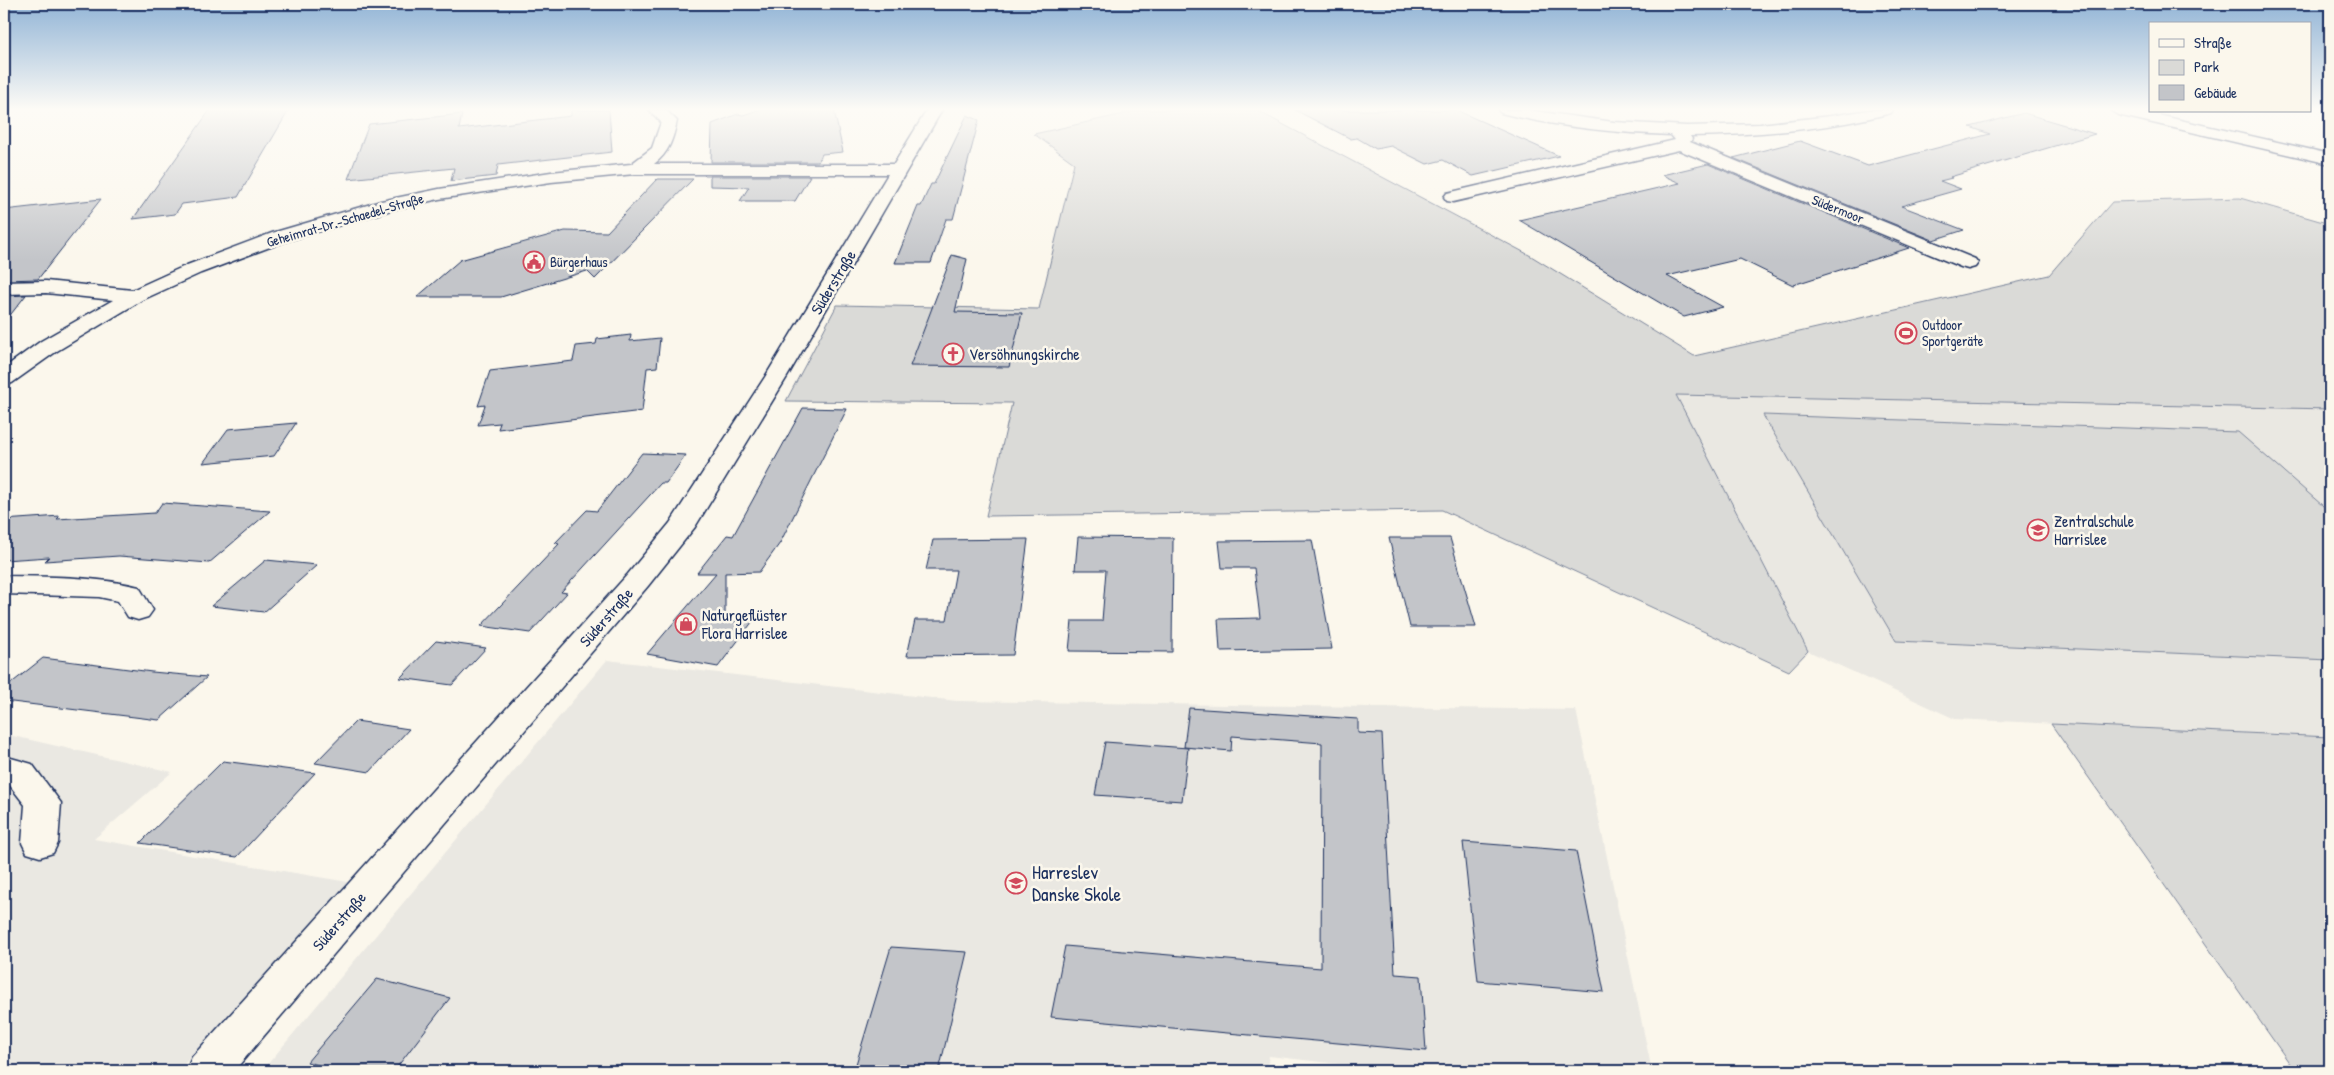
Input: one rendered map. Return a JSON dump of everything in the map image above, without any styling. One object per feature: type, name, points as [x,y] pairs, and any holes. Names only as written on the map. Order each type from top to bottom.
[{"type":"street","points":[[635,170],[649,160]]},
{"type":"street","name":"Süderstraße","points":[[206,1071],[631,587],[681,527],[780,369],[904,160]]},
{"type":"street","points":[[1453,197],[1593,160]]},
{"type":"street","name":"Südermoor","points":[[1729,160],[1968,263]]},
{"type":"street","name":"Geheimrat-Dr.-Schaedel-Straße","points":[[4,378],[50,346],[135,296],[194,269],[278,236],[387,205],[439,194],[551,177],[635,170],[899,169]]},
{"type":"street","points":[[4,288],[46,287],[135,296]]},
{"type":"street","points":[[4,585],[99,588],[129,594],[138,610]]},
{"type":"street","points":[[4,769],[20,773],[43,803],[40,843]]},
{"type":"shaded area","name":"Zentralschule Harrislee","points":[[1675,394],[2330,409],[2330,737],[1955,719],[1808,651]]},
{"type":"shaded area","name":"Harreslev Danske Skole","points":[[607,660],[957,701],[1576,710],[1652,1071],[1399,1071],[1269,1056],[1267,1071],[262,1071]]},
{"type":"shaded area","points":[[4,734],[172,772],[94,839],[348,882],[178,1071],[4,1071]]},
{"type":"green space","points":[[1070,160],[1350,160],[1531,256],[1694,356],[2049,275],[2112,202],[2240,198],[2330,224],[2330,409],[1676,395],[1808,651],[1789,671],[1442,510],[986,516],[1012,403],[786,401],[837,305],[1039,309],[1074,163]]},
{"type":"green space","points":[[1763,415],[2238,432],[2330,512],[2330,660],[1896,641]]},
{"type":"green space","points":[[2051,724],[2330,737],[2330,1071],[2295,1071]]},
{"type":"building","points":[[175,160],[260,160],[238,197],[182,204],[175,214],[133,219]]},
{"type":"building","points":[[355,160],[540,160],[498,165],[496,176],[451,181],[454,168],[348,179]]},
{"type":"building","points":[[711,160],[819,160],[818,162],[711,162]]},
{"type":"building","points":[[945,160],[968,160],[953,219],[946,219],[931,263],[895,263],[918,206],[921,206],[931,184],[934,184]]},
{"type":"building","points":[[1419,160],[1442,160],[1427,164]]},
{"type":"building","points":[[1443,160],[1541,160],[1473,176]]},
{"type":"building","points":[[1738,160],[1852,160],[1868,166],[1890,160],[2007,160],[1940,181],[1961,189],[1901,206],[1964,230],[1933,240]]},
{"type":"building","points":[[1708,164],[1909,248],[1793,285],[1740,259],[1667,276],[1723,307],[1684,317],[1519,220],[1680,183],[1662,175]]},
{"type":"building","points":[[710,176],[810,176],[795,201],[740,201],[749,187],[710,186]]},
{"type":"building","name":"Bürgerhaus","points":[[657,179],[693,179],[595,279],[587,271],[501,297],[417,297],[460,260],[565,231],[607,232]]},
{"type":"building","points":[[101,199],[38,279],[4,280],[4,210]]},
{"type":"building","points":[[952,255],[967,259],[955,312],[1022,313],[1009,367],[910,366]]},
{"type":"building","points":[[26,295],[4,323],[4,296]]},
{"type":"building","points":[[631,335],[630,341],[660,338],[657,367],[647,368],[642,411],[498,429],[500,423],[478,425],[485,405],[478,406],[490,371],[573,361],[576,346],[596,344],[597,339]]},
{"type":"building","points":[[803,408],[847,409],[780,543],[759,572],[725,573],[725,621],[753,621],[718,667],[647,654],[716,573],[697,573],[727,535],[733,536]]},
{"type":"building","points":[[296,423],[274,456],[203,463],[228,429]]},
{"type":"building","points":[[642,453],[686,455],[666,483],[661,483],[561,592],[567,593],[530,633],[481,626],[559,544],[555,543],[587,510],[597,511]]},
{"type":"building","points":[[162,503],[270,511],[209,563],[119,556],[45,561],[49,557],[4,560],[4,520],[155,513]]},
{"type":"building","points":[[1078,537],[1173,538],[1172,652],[1069,651],[1072,621],[1102,621],[1106,570],[1075,570]]},
{"type":"building","points":[[1389,538],[1450,538],[1476,627],[1410,627]]},
{"type":"building","points":[[1028,539],[1013,655],[907,656],[915,620],[947,620],[956,570],[926,570],[933,540]]},
{"type":"building","points":[[1312,540],[1332,649],[1220,651],[1218,619],[1260,618],[1254,568],[1222,568],[1219,541]]},
{"type":"building","points":[[266,560],[317,565],[264,612],[211,606]]},
{"type":"building","points":[[436,641],[486,648],[452,685],[400,678]]},
{"type":"building","points":[[43,658],[207,677],[159,720],[4,701],[4,689]]},
{"type":"building","points":[[1189,708],[1358,719],[1358,733],[1382,734],[1395,974],[1421,976],[1426,1051],[1051,1017],[1065,946],[1321,968],[1322,743],[1232,736],[1231,751],[1184,747]]},
{"type":"building","points":[[356,721],[409,729],[370,772],[315,763]]},
{"type":"building","points":[[1105,742],[1188,748],[1182,801],[1095,795]]},
{"type":"building","points":[[223,761],[315,773],[237,857],[140,843]]},
{"type":"building","points":[[1463,842],[1576,851],[1604,992],[1478,981]]},
{"type":"building","points":[[891,947],[967,952],[939,1071],[854,1071]]},
{"type":"building","points":[[377,979],[450,998],[394,1071],[342,1071],[307,1062]]},
{"type":"place","name":"Bürgerhaus","points":[[534,262]]},
{"type":"place","name":"Outdoor Sportgeräte","points":[[1906,333]]},
{"type":"place","name":"Versöhnungskirche","points":[[953,354]]},
{"type":"place","name":"Zentralschule Harrislee","points":[[2038,530]]},
{"type":"place","name":"Naturgeflüster Flora Harrislee","points":[[686,624]]},
{"type":"place","name":"Harreslev Danske Skole","points":[[1016,883]]}]
